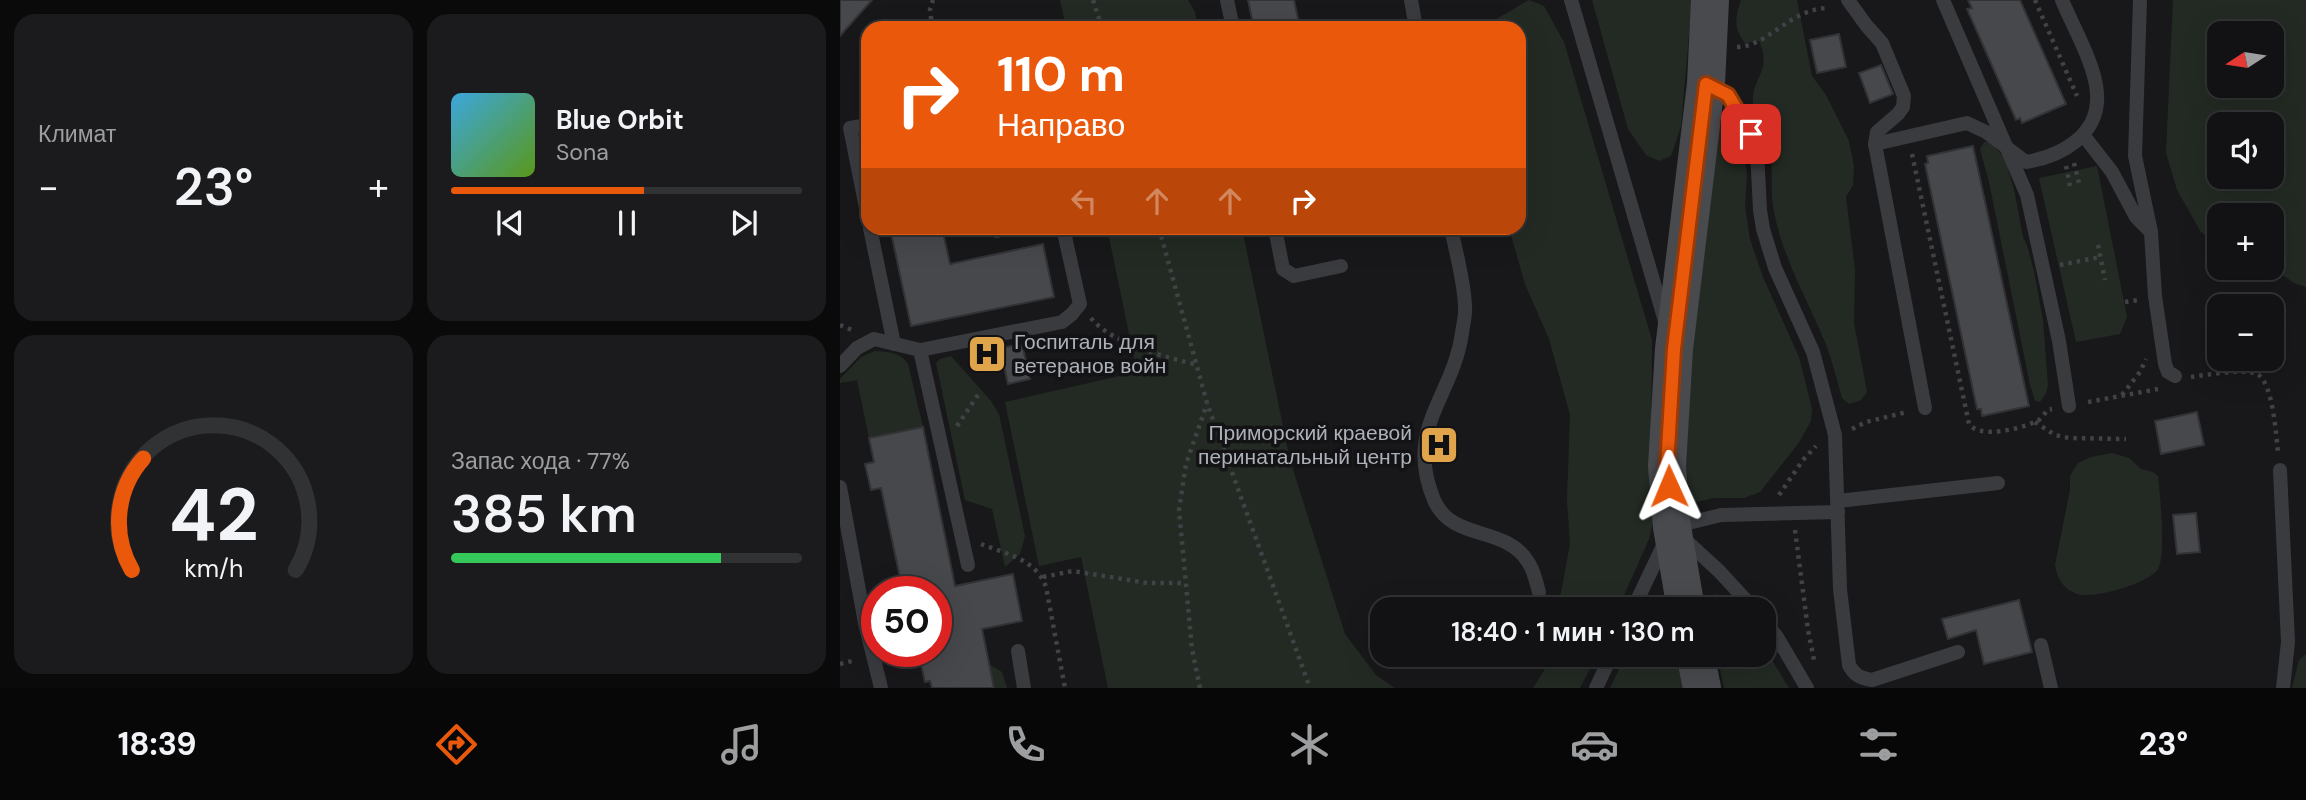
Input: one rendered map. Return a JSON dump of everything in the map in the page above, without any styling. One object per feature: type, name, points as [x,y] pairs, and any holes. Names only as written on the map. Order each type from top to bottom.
[{"type":"main road","points":[[1684,597],[1672,527],[1667,466],[1674,349],[1706,84],[1710,0]]},
{"type":"main road","points":[[1698,667],[1702,688]]},
{"type":"lane","points":[[1227,0],[1232,21]]},
{"type":"lane","points":[[1411,0],[1415,21]]},
{"type":"lane","points":[[1571,0],[1674,349]]},
{"type":"lane","points":[[1848,0],[1882,43],[1904,96],[1903,107],[1877,132],[1874,144],[1925,408]]},
{"type":"lane","points":[[1943,0],[2027,195],[2059,341],[2069,406]]},
{"type":"lane","points":[[1874,144],[1967,123],[1986,132],[2026,162],[2044,159],[2071,146],[2084,136],[2095,117],[2097,93],[2091,68],[2062,0]]},
{"type":"lane","points":[[2140,0],[2135,156],[2151,232],[2166,369],[2179,377]]},
{"type":"lane","points":[[1706,84],[1728,95],[1741,115],[1757,151],[1763,229],[1775,268],[1813,352],[1835,435],[1840,589],[1849,664],[1854,674],[1862,679],[1872,680],[1958,652]]},
{"type":"lane","points":[[840,116],[850,128],[861,183]]},
{"type":"lane","points":[[850,128],[861,126]]},
{"type":"lane","points":[[2084,136],[2112,172],[2136,217],[2151,232]]},
{"type":"lane","points":[[871,235],[894,344]]},
{"type":"lane","points":[[840,366],[857,348],[874,339],[920,350],[1062,321],[1080,304],[1065,235]]},
{"type":"lane","points":[[1276,235],[1283,269],[1294,276],[1341,266]]},
{"type":"lane","points":[[1452,235],[1465,307],[1462,337],[1428,427],[1424,445],[1427,479],[1435,502],[1451,523],[1516,547],[1529,562],[1539,592]]},
{"type":"lane","points":[[920,350],[968,565]]},
{"type":"lane","points":[[2280,470],[2288,642],[2283,688]]},
{"type":"lane","points":[[1639,597],[1672,527],[1721,514],[1793,513],[1998,483]]},
{"type":"lane","points":[[840,487],[865,623],[881,688]]},
{"type":"lane","points":[[1672,527],[1743,597]]},
{"type":"lane","points":[[1776,636],[1807,688]]},
{"type":"lane","points":[[2041,645],[2051,688]]},
{"type":"lane","points":[[1018,651],[1024,688]]},
{"type":"lane","points":[[1596,688],[1606,667]]},
{"type":"path","points":[[931,21],[930,9],[933,0]]},
{"type":"path","points":[[1093,0],[1100,21]]},
{"type":"path","points":[[2035,0],[2078,100]]},
{"type":"path","points":[[1752,44],[1802,13],[1827,8]]},
{"type":"path","points":[[1909,135],[1966,418],[1972,429],[1985,433],[2035,422],[2042,418],[2047,410]]},
{"type":"path","points":[[2067,172],[2070,186]]},
{"type":"path","points":[[1161,235],[1207,403],[1310,688]]},
{"type":"path","points":[[2098,245],[2105,280]]},
{"type":"path","points":[[2043,268],[2100,257]]},
{"type":"path","points":[[1080,304],[1096,325],[1118,338],[1198,365]]},
{"type":"path","points":[[2121,396],[2140,372],[2160,329]]},
{"type":"path","points":[[2069,406],[2162,388],[2179,377],[2255,373],[2264,379],[2273,410],[2280,470]]},
{"type":"path","points":[[942,447],[980,392]]},
{"type":"path","points":[[1200,688],[1184,583],[1179,495],[1185,464],[1207,403]]},
{"type":"path","points":[[2035,422],[2055,435],[2068,438],[2126,439]]},
{"type":"path","points":[[1793,513],[1815,665]]},
{"type":"path","points":[[961,537],[1017,558],[1043,577],[1065,688]]},
{"type":"path","points":[[1043,577],[1073,571],[1147,583],[1184,583]]},
{"type":"shaded area","points":[[1060,0],[1188,0],[1197,21],[1064,21]]},
{"type":"shaded area","points":[[1529,0],[1544,6],[1564,42],[1652,340],[1653,522],[1649,539],[1623,597],[1560,597],[1570,544],[1567,500],[1570,415],[1549,339],[1525,284],[1511,235],[1526,235],[1526,21],[1493,21]]},
{"type":"shaded area","points":[[1592,0],[1692,0],[1681,126],[1671,156],[1659,161],[1646,155],[1628,129]]},
{"type":"shaded area","points":[[1741,0],[1797,0],[1812,76],[1826,95],[1849,141],[1854,166],[1853,185],[1846,197],[1855,270],[1854,323],[1867,392],[1861,400],[1849,404],[1842,398],[1825,342],[1789,262],[1778,229],[1773,203],[1770,151],[1753,102],[1755,87],[1763,67],[1763,51],[1759,41],[1745,43],[1738,32],[1736,18]]},
{"type":"shaded area","points":[[2173,0],[2306,0],[2306,287],[2284,276],[2284,203],[2207,203],[2207,237],[2201,232],[2177,190],[2166,153]]},
{"type":"shaded area","points":[[1723,119],[1730,120],[1743,150],[1747,174],[1745,206],[1750,239],[1763,277],[1799,357],[1812,409],[1811,421],[1798,444],[1760,492],[1744,498],[1714,498],[1697,502],[1689,497],[1686,464],[1692,350],[1716,133]]},
{"type":"shaded area","points":[[1984,142],[1990,142],[2005,158],[2023,237],[2034,271],[2043,320],[2048,385],[2040,402],[2035,401],[2030,385],[1980,149]]},
{"type":"shaded area","points":[[2097,166],[2127,317],[2120,334],[2076,342],[2039,178]]},
{"type":"shaded area","points":[[1108,235],[1243,235],[1290,460],[1345,634],[1376,675],[1395,688],[1108,688],[1081,557],[1039,566],[1005,402],[1137,372]]},
{"type":"shaded area","points":[[875,351],[897,355],[908,364],[923,427],[869,438],[857,380],[840,383],[840,379],[861,357]]},
{"type":"shaded area","points":[[951,356],[991,401],[999,414],[1025,536],[1020,554],[1005,567],[992,509],[965,500],[936,363]]},
{"type":"shaded area","points":[[2112,453],[2129,458],[2141,469],[2158,476],[2162,524],[2160,562],[2152,575],[2132,585],[2095,594],[2077,594],[2062,582],[2055,565],[2070,490],[2070,476],[2078,463]]},
{"type":"shaded area","points":[[2306,654],[2306,688],[2292,688],[2299,660]]},
{"type":"shaded area","points":[[989,664],[1002,672],[1007,688],[994,688]]},
{"type":"shaded area","points":[[1546,667],[1591,667],[1580,688],[1533,688]]},
{"type":"shaded area","points":[[1620,667],[1678,667],[1683,688],[1610,688]]},
{"type":"shaded area","points":[[1720,667],[1776,667],[1789,688],[1724,688]]},
{"type":"building","points":[[840,0],[872,0],[840,36]]},
{"type":"building","points":[[1248,0],[1294,0],[1298,21],[1252,21]]},
{"type":"building","points":[[1968,0],[2020,0],[2066,104],[2022,123],[2020,118],[2016,120],[1967,9],[1972,8]]},
{"type":"building","points":[[1839,34],[1846,67],[1817,73],[1810,40]]},
{"type":"building","points":[[1881,65],[1893,94],[1870,103],[1859,73]]},
{"type":"building","points":[[1973,146],[2029,406],[1982,416],[1981,409],[1977,409],[1925,164],[1928,163],[1927,156]]},
{"type":"building","points":[[892,235],[944,235],[950,264],[1043,244],[1054,297],[911,326]]},
{"type":"building","points":[[1022,344],[1030,379],[1008,384],[1000,348]]},
{"type":"building","points":[[2197,412],[2204,445],[2161,454],[2155,421]]},
{"type":"building","points":[[923,427],[955,586],[1013,574],[1022,621],[982,629],[994,688],[932,688],[930,681],[925,682],[922,667],[952,667],[952,576],[900,576],[881,488],[871,490],[865,464],[874,462],[869,438]]},
{"type":"building","points":[[2196,513],[2200,552],[2177,554],[2173,515]]},
{"type":"building","points":[[2019,600],[2032,652],[1984,664],[1976,630],[1948,639],[1942,619]]},
{"type":"place","name":"Госпиталь для ветеранов войн","points":[[987,354]]},
{"type":"place","name":"Приморский краевой перинатальный центр","points":[[1439,445]]},
{"type":"route","points":[[1669,486],[1667,466],[1674,349],[1706,84],[1728,95],[1751,134]]}]
